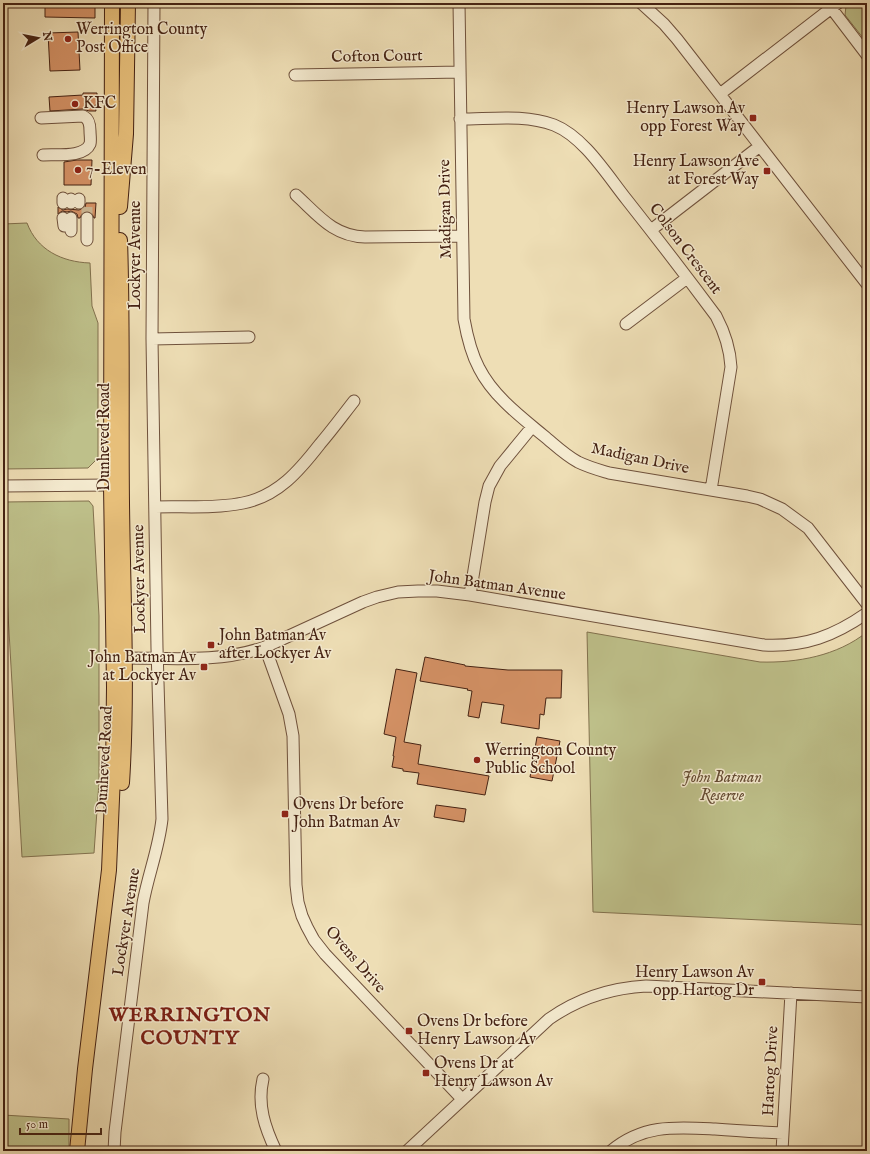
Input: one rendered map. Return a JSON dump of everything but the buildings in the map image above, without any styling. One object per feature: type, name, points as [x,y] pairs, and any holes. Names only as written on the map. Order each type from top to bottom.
[{"type":"main road","name":"Dunheved Road","points":[[77,1151],[84,1069],[109,870],[113,775],[114,687],[111,485],[112,3]]},
{"type":"main road","name":"Dunheved Road","points":[[109,870],[115,849],[124,750],[125,658],[119,225],[120,194],[126,134],[128,3]]},
{"type":"main road","points":[[127,66],[112,82],[127,100]]},
{"type":"main road","points":[[122,468],[111,485],[122,502]]},
{"type":"main road","points":[[113,634],[125,658],[114,687]]},
{"type":"street","name":"Lockyer Avenue","points":[[114,1151],[143,903],[146,886],[161,832],[162,819],[152,339],[154,3]]},
{"type":"street","name":"Madigan Drive","points":[[459,3],[464,319],[466,336],[472,352],[490,385],[502,399],[532,427],[565,454],[588,467],[610,473],[760,499],[791,514],[808,528],[867,604]]},
{"type":"street","points":[[641,3],[664,24],[677,39],[867,284]]},
{"type":"street","points":[[720,94],[835,6],[867,55]]},
{"type":"street","name":"Cofton Court","points":[[295,75],[460,72]]},
{"type":"street","points":[[41,118],[83,116],[88,119],[90,126],[90,145],[84,151],[78,154],[43,155]]},
{"type":"street","name":"Colson Crescent","points":[[460,119],[524,118],[546,122],[565,130],[579,140],[651,230],[716,316],[723,329],[730,354],[731,367],[711,490]]},
{"type":"street","points":[[651,230],[760,146]]},
{"type":"street","points":[[296,195],[330,226],[351,236],[462,236]]},
{"type":"street","points":[[626,324],[687,278]]},
{"type":"street","points":[[152,339],[249,337]]},
{"type":"street","points":[[155,506],[233,504],[253,500],[270,493],[288,481],[303,466],[354,401]]},
{"type":"street","points":[[470,595],[485,502],[490,486],[500,466],[532,427]]},
{"type":"street","points":[[3,486],[111,485]]},
{"type":"street","name":"John Batman Avenue","points":[[125,658],[206,658],[228,657],[248,653],[265,647],[363,602],[398,592],[437,591],[470,595],[734,641],[772,646],[796,644],[820,639],[846,627],[867,613]]},
{"type":"street","name":"Ovens Drive","points":[[265,647],[289,714],[292,729],[296,885],[302,916],[314,940],[325,954],[462,1099]]},
{"type":"street","points":[[407,1151],[549,1019],[570,1006],[595,995],[615,990],[646,986],[867,997]]},
{"type":"street","name":"Hartog Drive","points":[[782,1151],[791,994]]},
{"type":"street","points":[[263,1079],[260,1103],[276,1151]]},
{"type":"street","points":[[611,1151],[631,1138],[660,1128],[680,1127],[783,1133]]},
{"type":"green space","points":[[850,3],[867,3],[867,43],[845,15],[846,6]]},
{"type":"green space","points":[[27,223],[37,240],[52,253],[70,260],[90,263],[92,306],[98,323],[98,458],[88,468],[3,469],[3,224]]},
{"type":"green space","points":[[89,501],[93,506],[99,616],[99,782],[94,853],[22,857],[3,527],[3,502]]},
{"type":"green space","name":"John Batman Reserve","points":[[587,632],[760,662],[774,662],[802,659],[830,652],[843,647],[867,632],[867,925],[593,912]]},
{"type":"green space","points":[[3,1115],[69,1119],[69,1151],[26,1151],[26,1148],[3,1147]]},
{"type":"tunnel","points":[[87,202],[87,218]]},
{"type":"place","name":"Werrington County Post Office","points":[[68,39]]},
{"type":"place","name":"KFC","points":[[75,104]]},
{"type":"place","name":"Henry Lawson Av opp Forest Way","points":[[753,118]]},
{"type":"place","name":"7-Eleven","points":[[78,170]]},
{"type":"place","name":"Henry Lawson Ave at Forest Way","points":[[767,171]]},
{"type":"place","name":"John Batman Av after Lockyer Av","points":[[211,645]]},
{"type":"place","name":"John Batman Av at Lockyer Av","points":[[204,667]]},
{"type":"place","name":"Werrington County Public School","points":[[477,760]]},
{"type":"place","name":"Ovens Dr before John Batman Av","points":[[285,814]]},
{"type":"place","name":"Henry Lawson Av opp Hartog Dr","points":[[762,982]]},
{"type":"place","name":"Ovens Dr before Henry Lawson Av","points":[[409,1031]]},
{"type":"place","name":"Ovens Dr at Henry Lawson Av","points":[[426,1073]]},
{"type":"district","name":"WERRINGTON COUNTY","points":[[190,1026]]}]
